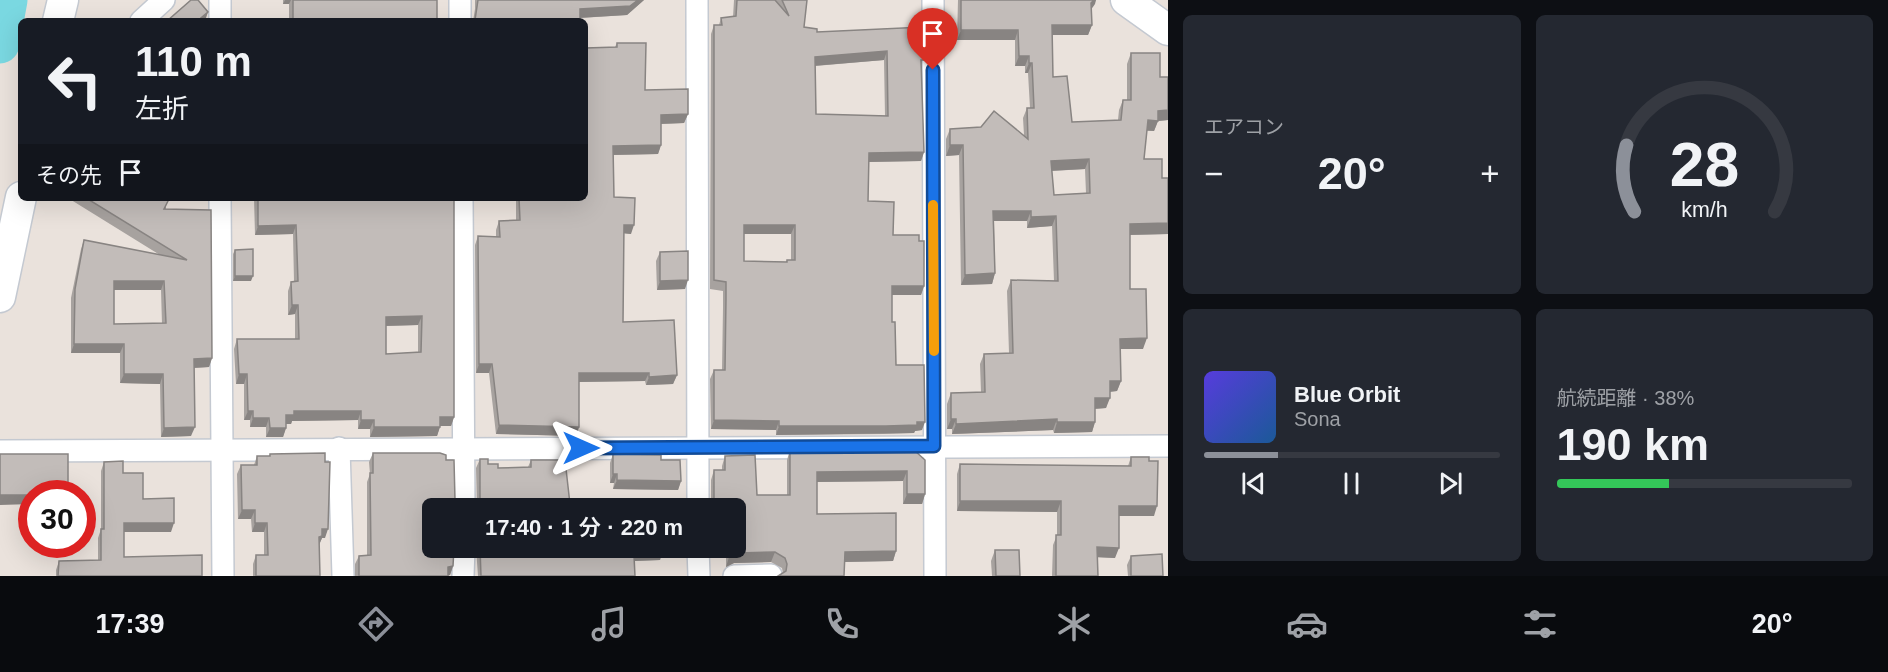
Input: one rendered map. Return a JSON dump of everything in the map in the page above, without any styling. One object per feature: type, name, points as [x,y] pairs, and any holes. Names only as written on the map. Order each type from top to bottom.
[{"type":"main road","points":[[59,18],[63,0]]},
{"type":"main road","points":[[1126,0],[1168,30]]},
{"type":"main road","points":[[0,297],[20,201]]},
{"type":"street","points":[[144,18],[164,0]]},
{"type":"street","points":[[220,0],[220,18]]},
{"type":"street","points":[[460,0],[460,18]]},
{"type":"street","points":[[697,0],[698,498]]},
{"type":"street","points":[[933,0],[934,576]]},
{"type":"street","points":[[220,201],[220,448],[223,576]]},
{"type":"street","points":[[462,201],[464,498]]},
{"type":"street","points":[[0,451],[220,448],[1168,446]]},
{"type":"street","points":[[339,448],[343,576]]},
{"type":"street","points":[[463,576],[464,558]]},
{"type":"street","points":[[698,558],[699,576]]},
{"type":"street","points":[[734,576],[771,575]]},
{"type":"building","points":[[191,0],[198,0],[208,12],[201,18],[170,18]]},
{"type":"building","points":[[293,0],[437,0],[437,18],[293,18]]},
{"type":"building","points":[[478,0],[638,0],[630,6],[580,9],[580,18],[475,18]]},
{"type":"building","points":[[737,0],[775,0],[789,16],[782,0],[807,0],[804,27],[817,29],[817,32],[924,27],[924,60],[921,60],[924,152],[869,153],[868,201],[894,202],[893,235],[919,235],[919,241],[924,241],[924,286],[892,286],[892,322],[895,322],[896,365],[924,365],[925,422],[917,422],[917,425],[886,426],[779,426],[779,421],[714,420],[714,370],[725,370],[726,282],[714,280],[714,25],[722,25],[721,18],[736,16]],"holes":[[[887,51],[888,116],[816,114],[815,57]],[[744,225],[795,225],[795,260],[787,260],[787,262],[744,261]]]},
{"type":"building","points":[[961,0],[1094,0],[1091,3],[1092,25],[1052,25],[1053,77],[1067,76],[1072,122],[1121,120],[1123,100],[1131,100],[1131,53],[1160,53],[1160,77],[1168,77],[1168,110],[1158,111],[1158,121],[1148,120],[1144,159],[1162,159],[1162,178],[1168,178],[1168,223],[1130,224],[1130,289],[1146,289],[1147,338],[1120,339],[1121,381],[1110,381],[1110,398],[1095,398],[1095,422],[1057,422],[1057,419],[956,424],[956,419],[951,419],[951,393],[985,392],[984,354],[1013,353],[1011,280],[1058,281],[1056,216],[1031,217],[1031,211],[993,211],[995,273],[965,275],[963,145],[950,145],[950,129],[981,127],[994,111],[1028,139],[1027,108],[1034,108],[1032,63],[1029,63],[1029,56],[1019,56],[1018,30],[961,30]],"holes":[[[1089,159],[1090,193],[1054,195],[1051,161]]]},
{"type":"building","points":[[617,43],[646,43],[645,90],[688,89],[688,114],[661,115],[661,145],[613,146],[614,197],[635,198],[634,225],[624,225],[623,322],[674,320],[677,375],[649,377],[649,373],[579,373],[579,427],[499,425],[492,364],[479,364],[478,236],[500,237],[499,221],[520,220],[519,201],[588,201],[588,48],[617,47]]},
{"type":"building","points":[[91,201],[168,201],[164,209],[211,210],[212,358],[194,359],[195,427],[164,428],[163,374],[124,374],[124,344],[74,344],[75,289],[84,240],[187,260]],"holes":[[[114,281],[164,281],[166,323],[114,324]]]},
{"type":"building","points":[[258,201],[454,201],[454,417],[440,417],[440,427],[374,427],[374,420],[361,420],[361,411],[294,411],[294,415],[286,415],[286,428],[270,428],[269,418],[253,418],[253,411],[248,411],[247,374],[239,374],[237,339],[299,339],[298,305],[292,305],[291,282],[298,281],[296,225],[258,226]],"holes":[[[422,316],[421,352],[386,354],[386,317]]]},
{"type":"building","points":[[253,249],[253,276],[235,276],[235,250]]},
{"type":"building","points":[[688,251],[688,280],[660,281],[660,252]]},
{"type":"building","points":[[790,450],[914,450],[925,460],[925,494],[907,494],[907,471],[817,472],[817,514],[896,513],[896,551],[845,552],[844,576],[778,576],[786,571],[785,558],[775,552],[746,553],[746,498],[714,498],[714,470],[725,470],[725,456],[755,455],[757,495],[790,495]]},
{"type":"building","points":[[325,453],[325,462],[330,462],[328,529],[322,529],[322,536],[319,537],[320,576],[256,576],[256,555],[268,555],[267,523],[255,523],[255,510],[242,510],[241,465],[257,465],[257,456],[270,456],[270,454]]},
{"type":"building","points":[[373,453],[440,453],[446,455],[446,460],[454,460],[455,498],[422,498],[422,558],[453,558],[453,566],[448,567],[448,576],[359,576],[359,556],[371,555],[370,473],[373,473]]},
{"type":"building","points":[[0,454],[68,454],[68,480],[18,480],[18,495],[0,495]]},
{"type":"building","points":[[613,454],[661,455],[661,460],[680,460],[681,481],[617,480],[617,474],[613,474]]},
{"type":"building","points":[[1131,457],[1149,457],[1149,461],[1158,461],[1157,506],[1119,506],[1119,548],[1097,547],[1098,576],[1056,576],[1056,535],[1061,535],[1061,501],[960,501],[960,464],[1131,466]]},
{"type":"building","points":[[480,459],[488,459],[488,464],[498,464],[498,468],[531,467],[531,460],[565,460],[569,498],[480,498]]},
{"type":"building","points":[[123,461],[123,473],[143,473],[143,499],[174,498],[174,523],[124,523],[124,557],[202,555],[202,576],[58,576],[59,561],[101,560],[101,529],[104,529],[104,462]]},
{"type":"building","points":[[995,550],[1019,550],[1020,576],[996,576]]},
{"type":"building","points":[[1162,554],[1163,576],[1131,576],[1131,556]]},
{"type":"building","points":[[480,558],[634,558],[635,576],[481,576]]},
{"type":"waterway","points":[[0,44],[8,0]]},
{"type":"slow traffic","points":[[933,205],[934,351]]},
{"type":"route","points":[[581,448],[934,446],[933,70]]}]
